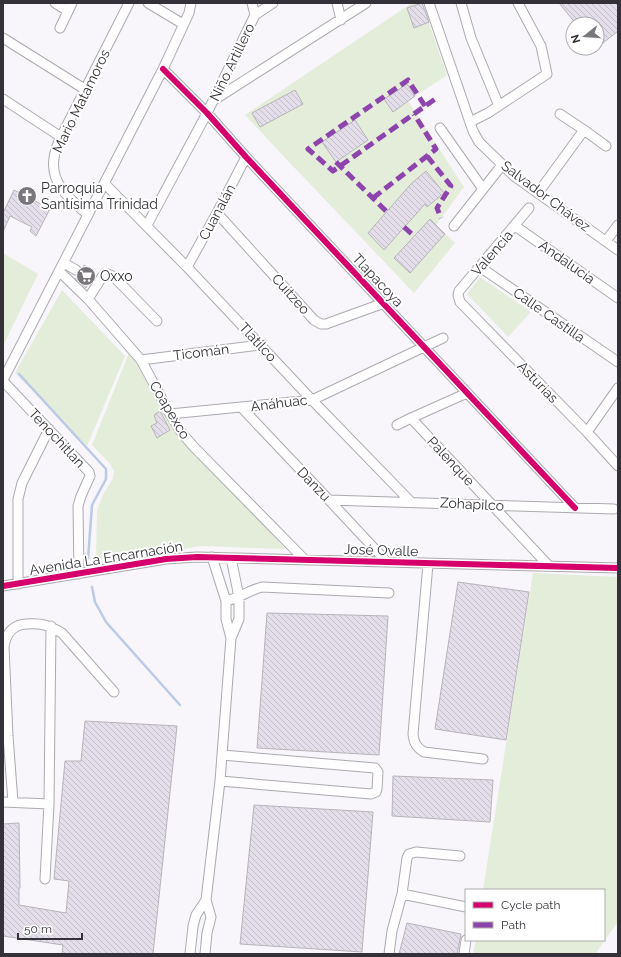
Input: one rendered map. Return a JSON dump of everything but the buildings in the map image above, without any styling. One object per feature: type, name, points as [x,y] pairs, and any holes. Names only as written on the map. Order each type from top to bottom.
[{"type":"street","points":[[54,3],[70,7],[60,28]]},
{"type":"street","name":"Mario Matamoros","points":[[88,215],[63,192],[58,183],[54,170],[54,157],[61,137],[129,3]]},
{"type":"street","points":[[148,3],[183,24]]},
{"type":"street","points":[[4,378],[163,69],[189,13],[191,3]]},
{"type":"street","name":"Niño Artillero","points":[[147,225],[214,100],[255,16],[252,3]]},
{"type":"street","points":[[255,16],[273,3]]},
{"type":"street","points":[[337,3],[341,20]]},
{"type":"street","points":[[214,100],[366,3]]},
{"type":"street","name":"Salvador Chávez","points":[[429,3],[473,131],[479,142],[514,176],[618,250]]},
{"type":"street","points":[[461,3],[471,38],[499,106]]},
{"type":"street","points":[[470,122],[488,113],[547,74],[541,46],[518,3]]},
{"type":"street","points":[[3,38],[86,90]]},
{"type":"street","name":"Tlapacoya","points":[[163,69],[207,113],[246,157],[575,508]]},
{"type":"street","points":[[3,99],[61,137]]},
{"type":"street","points":[[560,114],[606,146]]},
{"type":"street","points":[[440,128],[483,189]]},
{"type":"street","points":[[538,193],[584,130]]},
{"type":"street","name":"Cuanalán","points":[[187,267],[246,157]]},
{"type":"street","points":[[454,226],[502,165]]},
{"type":"street","name":"Tlatilco","points":[[105,184],[147,225],[312,400],[410,501]]},
{"type":"street","name":"Valencia","points":[[458,298],[459,291],[529,208]]},
{"type":"street","name":"Cuitzeo","points":[[217,213],[314,320],[321,324],[337,321],[384,303]]},
{"type":"street","name":"Andalucía","points":[[515,226],[618,298]]},
{"type":"street","points":[[606,241],[618,226]]},
{"type":"street","points":[[64,263],[76,270]]},
{"type":"street","name":"Calle Castilla","points":[[480,267],[618,362]]},
{"type":"street","name":"Coapexco","points":[[59,271],[88,299],[141,360],[181,432],[305,560]]},
{"type":"street","points":[[88,299],[102,277],[108,274],[114,277],[157,321]]},
{"type":"street","name":"Asturias","points":[[458,298],[460,302],[587,432],[618,466]]},
{"type":"street","name":"Anáhuac","points":[[170,414],[312,400],[443,338]]},
{"type":"street","name":"Ticomán","points":[[141,360],[260,345]]},
{"type":"street","name":"Tenochitlan","points":[[4,378],[86,467],[90,476],[78,506],[81,573]]},
{"type":"street","points":[[587,432],[618,388]]},
{"type":"street","points":[[397,425],[467,393]]},
{"type":"street","name":"Danzu","points":[[240,407],[387,562]]},
{"type":"street","name":"Palenque","points":[[410,418],[549,566]]},
{"type":"street","points":[[18,584],[18,499],[22,482],[49,428]]},
{"type":"street","name":"Zohapilco","points":[[329,500],[410,501],[493,506],[614,509]]},
{"type":"street","points":[[212,557],[226,601],[226,619],[231,638]]},
{"type":"street","name":"José Ovalle","points":[[212,557],[618,568]]},
{"type":"street","name":"Avenida La Encarnación","points":[[3,586],[166,558],[212,557]]},
{"type":"street","points":[[205,954],[206,932],[211,918],[206,900],[220,781],[231,638],[239,619],[239,598],[231,558]]},
{"type":"street","points":[[428,564],[413,734],[414,741],[417,748],[424,752],[482,759]]},
{"type":"street","points":[[226,601],[239,598],[254,589],[262,587],[389,593]]},
{"type":"street","points":[[13,802],[4,647],[6,637],[11,630],[18,625],[40,623],[51,626],[62,634],[114,692]]},
{"type":"street","points":[[45,879],[49,804],[51,626]]},
{"type":"street","points":[[220,781],[371,794],[376,792],[377,789],[378,772],[375,768],[222,755]]},
{"type":"street","points":[[3,802],[49,804]]},
{"type":"street","points":[[389,954],[392,931],[402,894],[407,858],[409,854],[416,852],[460,856]]},
{"type":"street","points":[[402,894],[465,907]]},
{"type":"street","points":[[193,954],[190,954],[194,921],[196,915],[206,900]]},
{"type":"street","points":[[464,954],[466,941]]},
{"type":"green space","points":[[412,3],[422,3],[447,75],[408,101],[464,187],[436,225],[455,243],[414,293],[245,115]]},
{"type":"green space","points":[[3,253],[38,274],[3,346]]},
{"type":"green space","points":[[480,277],[531,312],[508,337],[467,294]]},
{"type":"green space","points":[[62,290],[125,356],[87,446],[15,373]]},
{"type":"green space","points":[[129,353],[137,364],[149,387],[183,443],[262,522],[285,549],[201,546],[120,559],[96,559],[97,510],[103,495],[113,478],[114,471],[110,464],[92,445]]},
{"type":"green space","points":[[533,573],[618,577],[618,922],[605,940],[605,889],[483,889]]},
{"type":"green space","points":[[476,941],[604,941],[597,951],[597,954],[473,954]]},
{"type":"waterway","points":[[19,374],[106,469],[106,479],[92,505],[88,559]]},
{"type":"waterway","points":[[92,587],[95,602],[106,622],[180,705]]},
{"type":"marked path","points":[[425,106],[408,80],[308,149],[333,171],[438,97]]},
{"type":"marked path","points":[[373,198],[436,149],[414,114]]},
{"type":"marked path","points":[[427,156],[451,186],[437,208],[441,218]]},
{"type":"marked path","points":[[336,162],[387,212]]},
{"type":"marked path","points":[[404,227],[414,236]]},
{"type":"cycle path","points":[[163,69],[207,113],[246,157],[575,508]]},
{"type":"cycle path","points":[[3,586],[166,559],[197,557],[618,568]]},
{"type":"place","name":"Parroquia Santísima Trinidad","points":[[27,196]]},
{"type":"place","name":"Oxxo","points":[[86,276]]}]
